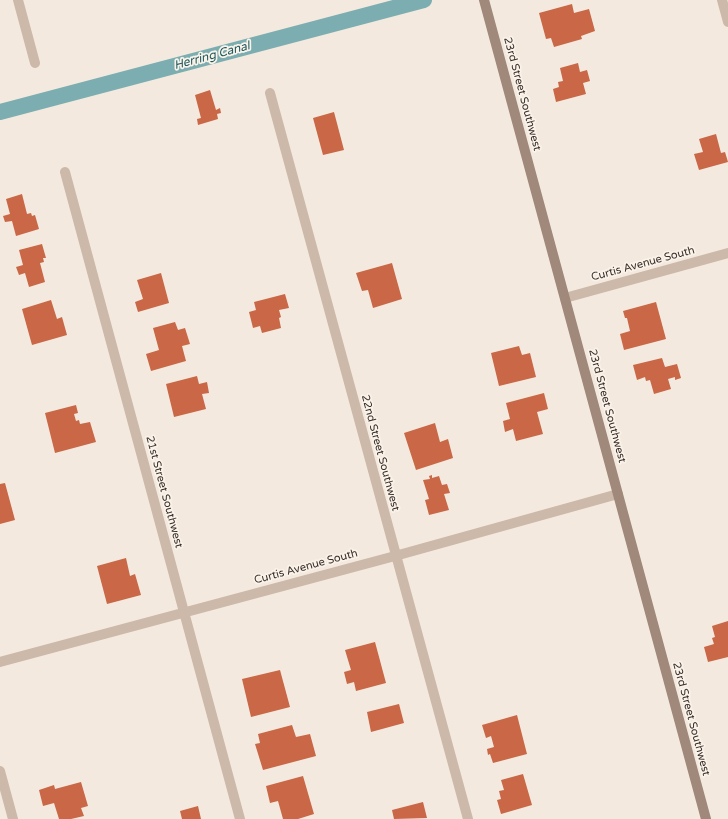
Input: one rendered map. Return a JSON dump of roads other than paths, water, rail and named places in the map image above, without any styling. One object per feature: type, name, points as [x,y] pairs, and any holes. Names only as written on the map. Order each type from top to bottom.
[{"type":"street","points":[[18,0],[35,63]]},
{"type":"street","name":"23rd Street Southwest","points":[[484,0],[706,819]]},
{"type":"street","points":[[722,0],[728,22]]},
{"type":"street","name":"22nd Street Southwest","points":[[270,93],[395,556],[406,590],[468,819]]},
{"type":"street","name":"21st Street Southwest","points":[[65,172],[183,613],[240,819]]},
{"type":"street","name":"Curtis Avenue South","points":[[565,298],[728,253]]},
{"type":"street","name":"Curtis Avenue South","points":[[0,662],[395,556],[618,494]]},
{"type":"street","points":[[0,771],[13,819]]},
{"type":"waterway","name":"Herring Canal","points":[[0,112],[424,0]]}]
